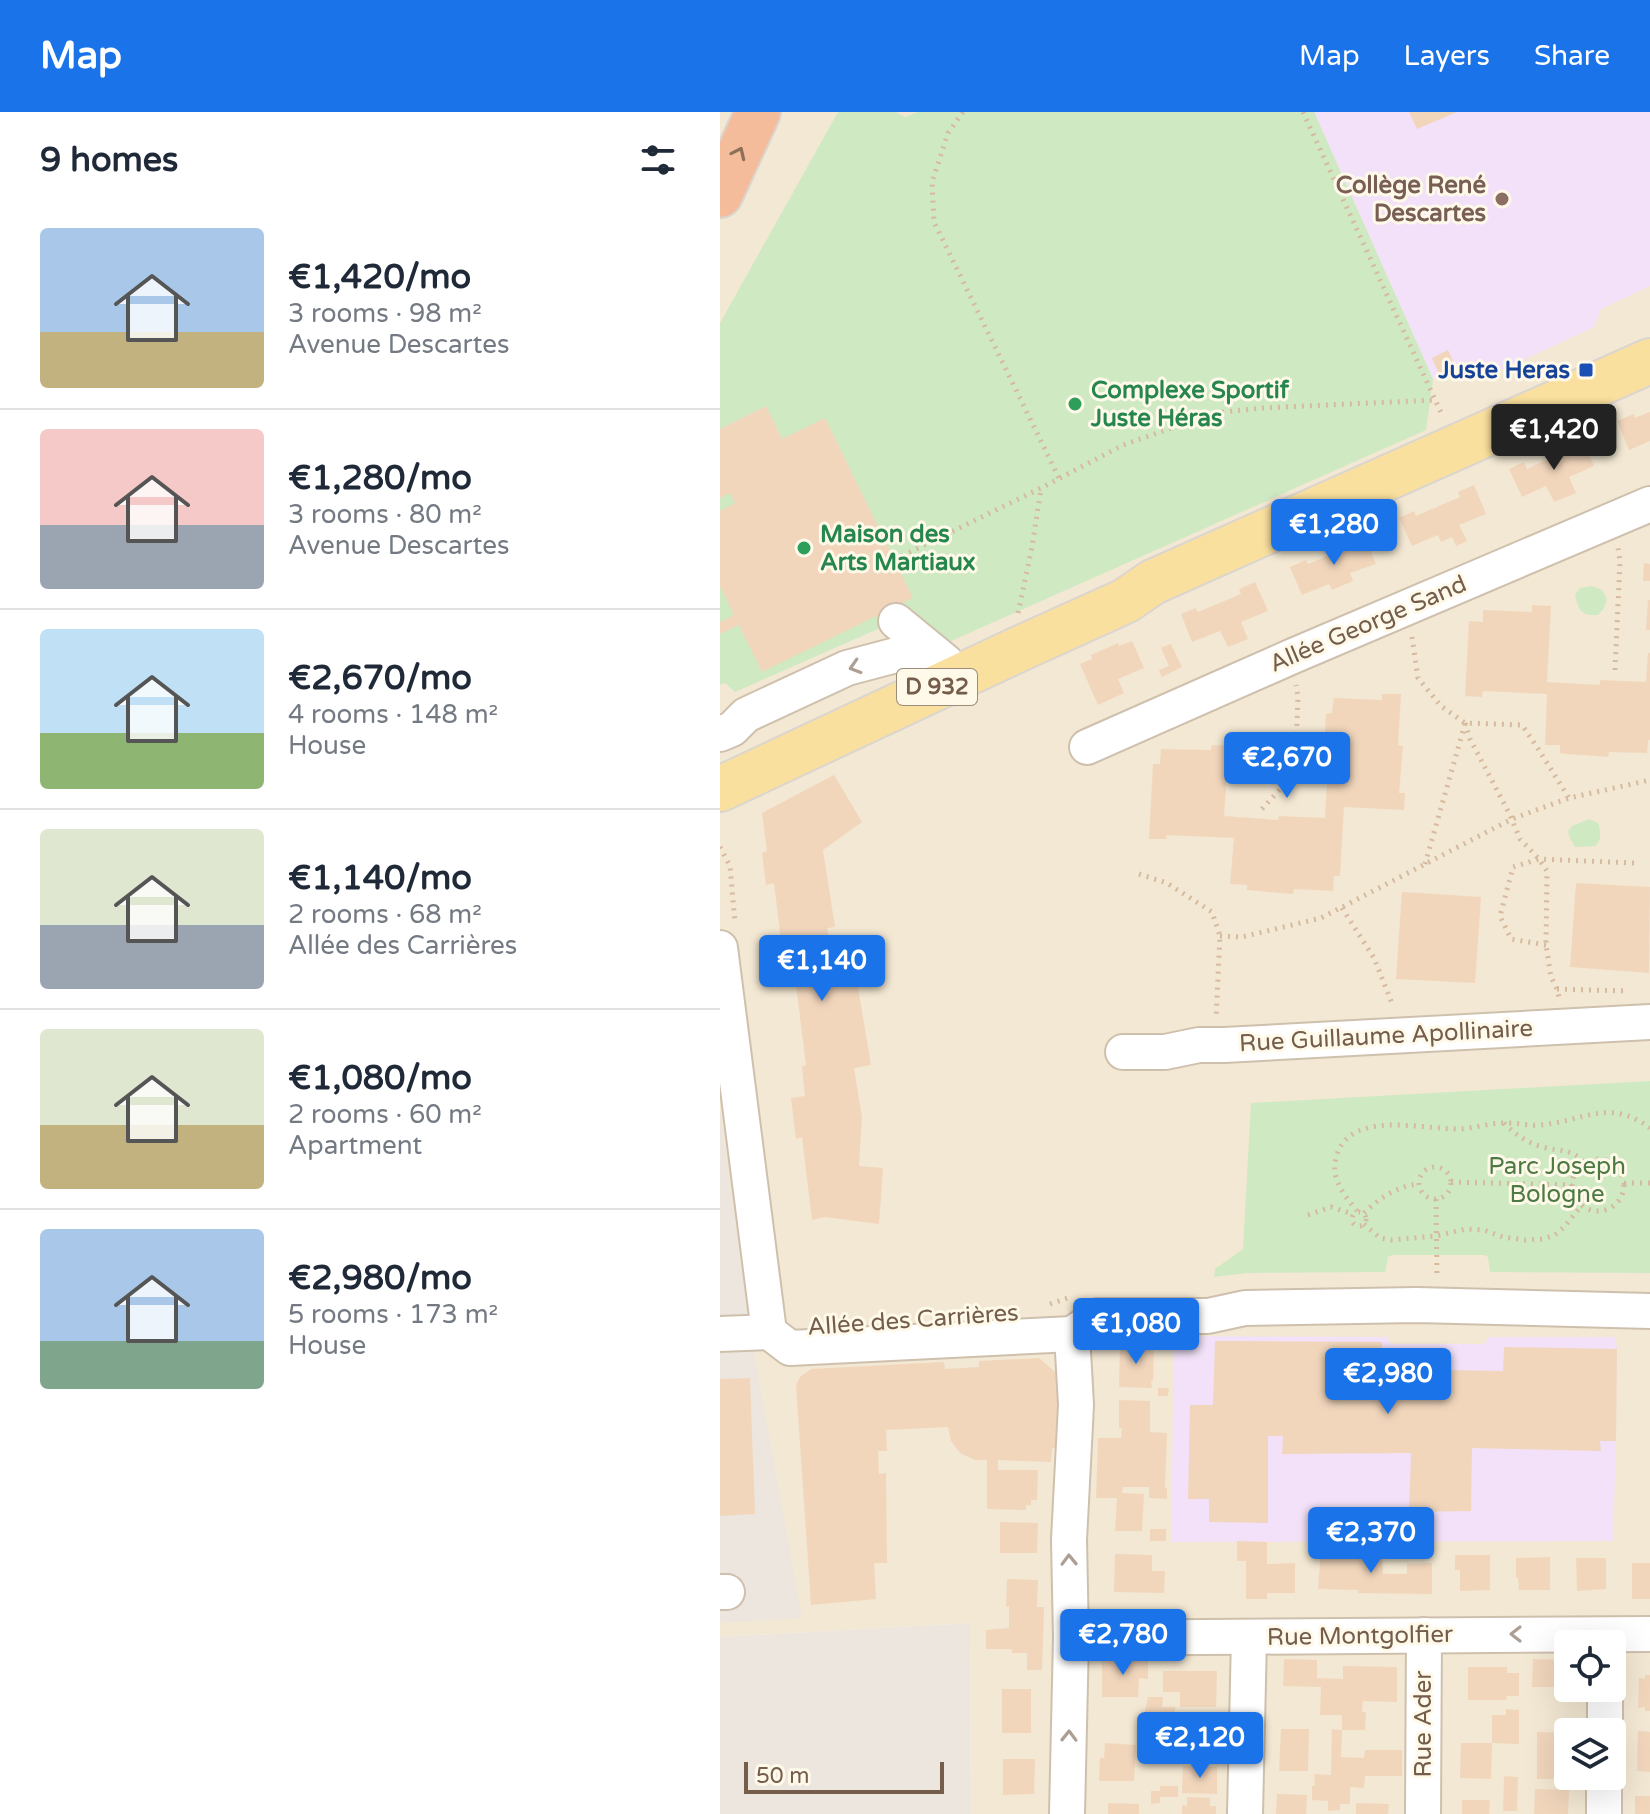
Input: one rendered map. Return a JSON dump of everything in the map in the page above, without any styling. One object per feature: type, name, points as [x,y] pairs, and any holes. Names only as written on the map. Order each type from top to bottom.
[{"type":"highway","points":[[720,195],[758,112]]},
{"type":"main road","name":"D 932","points":[[720,789],[1125,601],[1153,582],[1650,361]]},
{"type":"main road","name":"D 932","points":[[720,761],[1118,589],[1153,582]]},
{"type":"street","name":"Allée George Sand","points":[[1087,747],[1650,504]]},
{"type":"street","points":[[896,621],[937,666]]},
{"type":"street","points":[[720,734],[732,729],[746,715],[847,668],[900,654],[937,666]]},
{"type":"street","points":[[720,1334],[769,1332],[728,937]]},
{"type":"street","name":"Rue Guillaume Apollinaire","points":[[1123,1052],[1165,1052],[1199,1045],[1650,1022]]},
{"type":"street","points":[[1067,1814],[1071,1638],[1069,1540],[1076,1405],[1072,1334],[1098,1316],[1208,1316],[1245,1308],[1416,1305],[1650,1311]]},
{"type":"street","name":"Allée des Carrières","points":[[769,1332],[790,1348],[1072,1334]]},
{"type":"street","name":"Rue Montgolfier","points":[[1626,1637],[1650,1634]]},
{"type":"street","name":"Rue Montgolfier","points":[[1071,1638],[1424,1635],[1554,1638]]},
{"type":"street","name":"Rue Ader","points":[[1423,1814],[1424,1635]]},
{"type":"street","points":[[1245,1814],[1249,1637]]},
{"type":"street","points":[[1604,1790],[1604,1814]]},
{"type":"path","points":[[963,112],[948,133],[932,182],[934,222],[1059,478]]},
{"type":"path","points":[[1303,112],[1457,447]]},
{"type":"path","points":[[902,556],[1123,445],[1214,413],[1435,400]]},
{"type":"path","points":[[1013,633],[1041,488]]},
{"type":"path","points":[[1615,519],[1620,561],[1615,670]]},
{"type":"path","points":[[1405,608],[1418,678],[1441,706],[1465,723],[1522,725],[1569,798]]},
{"type":"path","points":[[1262,809],[1295,773],[1298,697],[1293,656]]},
{"type":"path","points":[[1465,723],[1520,839],[1547,871],[1546,945],[1551,977],[1557,989],[1565,1026]]},
{"type":"path","points":[[1425,865],[1465,723]]},
{"type":"path","points":[[1220,936],[1242,937],[1321,918],[1512,819],[1569,798],[1650,780]]},
{"type":"path","points":[[720,847],[730,866],[728,937]]},
{"type":"path","points":[[1546,945],[1511,939],[1500,916],[1513,867],[1539,859],[1634,863]]},
{"type":"path","points":[[1139,874],[1167,883],[1212,912],[1220,936],[1215,1046]]},
{"type":"path","points":[[1342,908],[1374,958],[1395,1010],[1398,1035]]},
{"type":"path","points":[[1557,989],[1634,991]]},
{"type":"path","points":[[1358,1213],[1343,1195],[1334,1166],[1343,1139],[1359,1131],[1393,1124],[1462,1129],[1503,1123],[1541,1125],[1610,1112],[1637,1118],[1650,1128]]},
{"type":"path","points":[[1503,1123],[1515,1135],[1542,1147],[1577,1154],[1584,1163]]},
{"type":"path","points":[[1594,1159],[1614,1164],[1620,1170],[1624,1183],[1619,1200],[1602,1210],[1582,1205],[1572,1185],[1578,1169],[1594,1159]]},
{"type":"path","points":[[1435,1166],[1448,1173],[1451,1182],[1450,1191],[1436,1199],[1425,1196],[1418,1184],[1422,1173],[1435,1166]]},
{"type":"path","points":[[1451,1182],[1572,1185]]},
{"type":"path","points":[[1624,1183],[1650,1183]]},
{"type":"path","points":[[1364,1224],[1354,1224],[1352,1219],[1388,1195],[1407,1185],[1418,1184]]},
{"type":"path","points":[[1436,1199],[1437,1278]]},
{"type":"path","points":[[1364,1224],[1380,1238],[1391,1240],[1436,1236],[1466,1229],[1525,1240],[1543,1239],[1555,1235],[1582,1205]]},
{"type":"path","points":[[1308,1215],[1331,1207],[1367,1217],[1364,1224]]},
{"type":"path","name":"Allée des Carrières","points":[[1047,1305],[1073,1296],[1072,1334]]},
{"type":"shaded area","points":[[720,112],[1650,112],[1650,1814],[971,1814],[970,1623],[720,1637]]},
{"type":"shaded area","name":"Collège René Descartes","points":[[1314,112],[1650,112],[1650,286],[1601,309],[1594,327],[1489,376],[1433,379]]},
{"type":"shaded area","points":[[720,1111],[750,1332],[802,1618],[720,1623]]},
{"type":"shaded area","points":[[1174,1336],[1387,1337],[1391,1344],[1484,1344],[1489,1337],[1615,1337],[1613,1541],[1171,1542]]},
{"type":"shaded area","points":[[970,1623],[971,1814],[720,1814],[720,1637]]},
{"type":"green space","name":"Complexe Sportif Juste Héras","points":[[838,112],[896,112],[905,117],[918,112],[1314,112],[1433,379],[1426,430],[949,642],[912,614],[735,692],[725,683],[720,685],[720,323]]},
{"type":"green space","points":[[1592,586],[1602,590],[1607,599],[1598,615],[1581,611],[1577,604],[1575,594],[1580,588]]},
{"type":"green space","points":[[1258,733],[1273,734],[1281,740],[1283,744],[1275,759],[1257,757],[1252,748],[1253,737]]},
{"type":"green space","points":[[1589,819],[1598,823],[1599,841],[1595,846],[1575,847],[1568,831]]},
{"type":"green space","name":"Parc Joseph Bologne","points":[[1650,1081],[1650,1273],[1490,1272],[1488,1257],[1484,1255],[1393,1255],[1388,1257],[1385,1272],[1247,1273],[1214,1277],[1215,1269],[1243,1249],[1251,1103]]},
{"type":"building","points":[[1409,112],[1457,112],[1417,129]]},
{"type":"building","points":[[1448,350],[1457,370],[1441,378],[1432,358]]},
{"type":"building","name":"Maison des Arts Martiaux","points":[[766,406],[782,439],[825,418],[913,598],[762,672],[739,625],[720,634],[720,622],[734,615],[720,586],[720,511],[735,503],[730,493],[720,498],[720,429]]},
{"type":"building","points":[[1650,412],[1650,441],[1629,450],[1617,421]]},
{"type":"building","points":[[1581,437],[1594,466],[1569,477],[1576,493],[1554,502],[1546,486],[1522,497],[1509,469],[1524,462],[1527,469],[1570,449],[1567,443]]},
{"type":"building","points":[[1474,485],[1486,514],[1459,525],[1467,541],[1456,546],[1452,537],[1441,542],[1438,535],[1412,546],[1399,518],[1414,511],[1416,516],[1460,497],[1458,492]]},
{"type":"building","points":[[1363,534],[1376,564],[1350,573],[1353,581],[1332,590],[1329,584],[1302,595],[1290,567],[1306,560],[1308,564],[1350,547],[1348,540]]},
{"type":"building","points":[[1644,563],[1650,564],[1650,581],[1643,581]]},
{"type":"building","points":[[1255,582],[1268,611],[1241,622],[1248,639],[1228,647],[1220,631],[1192,642],[1181,614],[1196,608],[1198,612],[1241,594],[1239,589]]},
{"type":"building","points":[[1648,600],[1650,630],[1646,630]]},
{"type":"building","points":[[1532,605],[1551,606],[1547,682],[1600,685],[1600,680],[1646,682],[1650,653],[1650,740],[1647,753],[1609,752],[1608,757],[1568,754],[1560,753],[1560,745],[1545,745],[1547,694],[1483,691],[1482,697],[1465,696],[1469,621],[1483,622],[1483,610],[1532,612]]},
{"type":"building","points":[[1132,641],[1144,668],[1118,679],[1124,693],[1098,705],[1080,664],[1092,659],[1091,655],[1118,643],[1119,646]]},
{"type":"building","points":[[1171,644],[1182,667],[1162,677],[1159,670],[1169,666],[1161,648]]},
{"type":"building","points":[[1382,694],[1401,694],[1398,745],[1403,746],[1399,793],[1405,793],[1404,810],[1344,807],[1340,876],[1334,876],[1333,891],[1294,889],[1293,894],[1247,890],[1247,885],[1230,884],[1234,838],[1166,835],[1167,839],[1149,839],[1153,764],[1160,764],[1161,749],[1211,750],[1212,745],[1229,746],[1224,816],[1278,820],[1279,816],[1325,818],[1328,763],[1323,762],[1326,714],[1332,713],[1334,698],[1382,700]]},
{"type":"building","points":[[834,775],[862,822],[823,850],[835,927],[827,928],[836,978],[856,976],[871,1065],[854,1068],[862,1117],[859,1166],[883,1168],[879,1224],[825,1217],[812,1220],[802,1137],[796,1139],[791,1098],[805,1096],[802,1067],[806,1065],[795,977],[792,979],[789,948],[782,949],[774,883],[766,885],[762,853],[767,851],[762,813]]},
{"type":"building","points":[[1576,883],[1650,887],[1649,973],[1570,967]]},
{"type":"building","points":[[1402,892],[1481,897],[1475,983],[1396,979]]},
{"type":"building","points":[[1215,1341],[1382,1342],[1382,1369],[1503,1371],[1504,1347],[1617,1349],[1616,1441],[1600,1441],[1601,1451],[1472,1448],[1471,1511],[1409,1512],[1411,1453],[1282,1454],[1283,1436],[1268,1436],[1268,1523],[1209,1522],[1209,1499],[1188,1499],[1190,1405],[1213,1405]]},
{"type":"building","points":[[1120,1345],[1154,1346],[1152,1388],[1119,1387]]},
{"type":"building","points":[[1039,1358],[1060,1376],[1058,1448],[1052,1448],[1051,1462],[998,1460],[998,1470],[1038,1470],[1037,1500],[1031,1500],[1026,1510],[987,1509],[987,1460],[975,1460],[960,1453],[951,1441],[948,1427],[886,1430],[887,1451],[878,1451],[879,1474],[886,1473],[887,1563],[874,1563],[876,1599],[811,1605],[796,1385],[800,1377],[811,1369],[944,1362],[945,1369],[979,1367],[979,1361]]},
{"type":"building","points":[[750,1378],[755,1514],[720,1516],[720,1379]]},
{"type":"building","points":[[1158,1388],[1169,1388],[1168,1396],[1158,1396]]},
{"type":"building","points":[[1119,1400],[1150,1401],[1150,1432],[1167,1433],[1167,1499],[1149,1498],[1149,1487],[1123,1487],[1122,1493],[1144,1494],[1142,1531],[1115,1531],[1117,1498],[1096,1498],[1098,1438],[1121,1438]]},
{"type":"building","points":[[1000,1522],[1038,1523],[1037,1553],[1000,1553]]},
{"type":"building","points":[[1150,1529],[1166,1529],[1166,1541],[1150,1541]]},
{"type":"building","points":[[1237,1541],[1267,1542],[1267,1564],[1295,1563],[1295,1593],[1267,1593],[1267,1599],[1246,1599],[1246,1561],[1237,1561]]},
{"type":"building","points":[[1348,1542],[1358,1542],[1358,1558],[1382,1557],[1383,1574],[1407,1574],[1407,1564],[1432,1563],[1432,1594],[1318,1589],[1321,1552],[1347,1554]]},
{"type":"building","points":[[1115,1554],[1152,1555],[1152,1571],[1165,1571],[1164,1593],[1114,1592]]},
{"type":"building","points":[[1455,1555],[1490,1555],[1490,1590],[1460,1591],[1460,1570],[1455,1570]]},
{"type":"building","points":[[1550,1557],[1550,1590],[1519,1590],[1516,1558]]},
{"type":"building","points":[[1576,1558],[1606,1558],[1606,1589],[1577,1591]]},
{"type":"building","points":[[1632,1563],[1650,1563],[1650,1599],[1632,1599]]},
{"type":"building","points":[[1007,1579],[1038,1580],[1037,1607],[1044,1607],[1042,1670],[1027,1670],[1027,1653],[1012,1653],[1012,1649],[986,1649],[986,1630],[1009,1628]]},
{"type":"building","points":[[1102,1659],[1148,1660],[1148,1679],[1139,1678],[1138,1697],[1102,1697]]},
{"type":"building","points":[[1284,1659],[1317,1660],[1317,1678],[1343,1679],[1343,1666],[1397,1667],[1397,1702],[1363,1701],[1365,1730],[1342,1730],[1342,1715],[1320,1715],[1321,1687],[1283,1686]]},
{"type":"building","points":[[1533,1659],[1554,1660],[1554,1687],[1532,1687]]},
{"type":"building","points":[[1468,1667],[1507,1667],[1507,1673],[1519,1673],[1519,1696],[1507,1696],[1506,1700],[1468,1700]]},
{"type":"building","points":[[1163,1671],[1217,1671],[1216,1707],[1180,1707],[1180,1692],[1163,1692]]},
{"type":"building","points":[[1645,1675],[1650,1675],[1650,1711],[1645,1711],[1645,1707],[1638,1708],[1639,1678],[1645,1679]]},
{"type":"building","points":[[1002,1689],[1031,1689],[1031,1733],[1002,1733]]},
{"type":"building","points":[[1148,1697],[1163,1697],[1162,1707],[1175,1707],[1174,1721],[1162,1722],[1162,1748],[1149,1748],[1149,1734],[1140,1734]]},
{"type":"building","points":[[1506,1709],[1519,1710],[1519,1744],[1492,1743],[1492,1715],[1506,1715]]},
{"type":"building","points":[[1195,1713],[1226,1714],[1225,1741],[1210,1741],[1210,1757],[1187,1757],[1187,1740],[1195,1740]]},
{"type":"building","points":[[1281,1729],[1309,1729],[1308,1771],[1279,1771]]},
{"type":"building","points":[[1332,1729],[1342,1730],[1341,1757],[1364,1758],[1365,1750],[1402,1750],[1402,1776],[1365,1776],[1364,1788],[1350,1787],[1350,1804],[1340,1804],[1340,1810],[1328,1811],[1328,1801],[1312,1800],[1314,1774],[1331,1775]]},
{"type":"building","points":[[1638,1731],[1650,1732],[1650,1772],[1637,1771]]},
{"type":"building","points":[[1537,1732],[1554,1733],[1554,1779],[1537,1779]]},
{"type":"building","points":[[1105,1743],[1136,1745],[1134,1781],[1099,1781],[1100,1758],[1104,1758]]},
{"type":"building","points":[[1461,1743],[1492,1743],[1491,1779],[1460,1778]]},
{"type":"building","points":[[1003,1759],[1035,1759],[1034,1794],[1003,1795]]},
{"type":"building","points":[[1183,1766],[1217,1767],[1217,1794],[1182,1793]]},
{"type":"building","points":[[1504,1776],[1518,1777],[1517,1811],[1503,1811]]},
{"type":"building","points":[[1160,1786],[1178,1786],[1178,1797],[1160,1797],[1160,1803],[1151,1804],[1151,1791],[1160,1791]]},
{"type":"building","points":[[1535,1789],[1569,1790],[1568,1814],[1534,1814]]},
{"type":"building","points":[[1277,1794],[1307,1795],[1306,1814],[1276,1814]]},
{"type":"building","points":[[1635,1796],[1650,1796],[1650,1814],[1635,1814]]},
{"type":"building","points":[[1187,1797],[1210,1798],[1210,1806],[1216,1806],[1216,1814],[1182,1814],[1182,1805],[1187,1806]]},
{"type":"building","points":[[1462,1800],[1490,1800],[1489,1814],[1462,1814]]},
{"type":"building","points":[[1108,1803],[1139,1804],[1139,1814],[1108,1814]]},
{"type":"building","points":[[1356,1803],[1389,1804],[1388,1814],[1356,1814]]},
{"type":"place","name":"Collège René Descartes","points":[[1502,199]]},
{"type":"place","name":"Juste Heras","points":[[1586,370]]},
{"type":"place","name":"Complexe Sportif Juste Héras","points":[[1075,404]]},
{"type":"place","name":"Maison des Arts Martiaux","points":[[804,548]]}]
